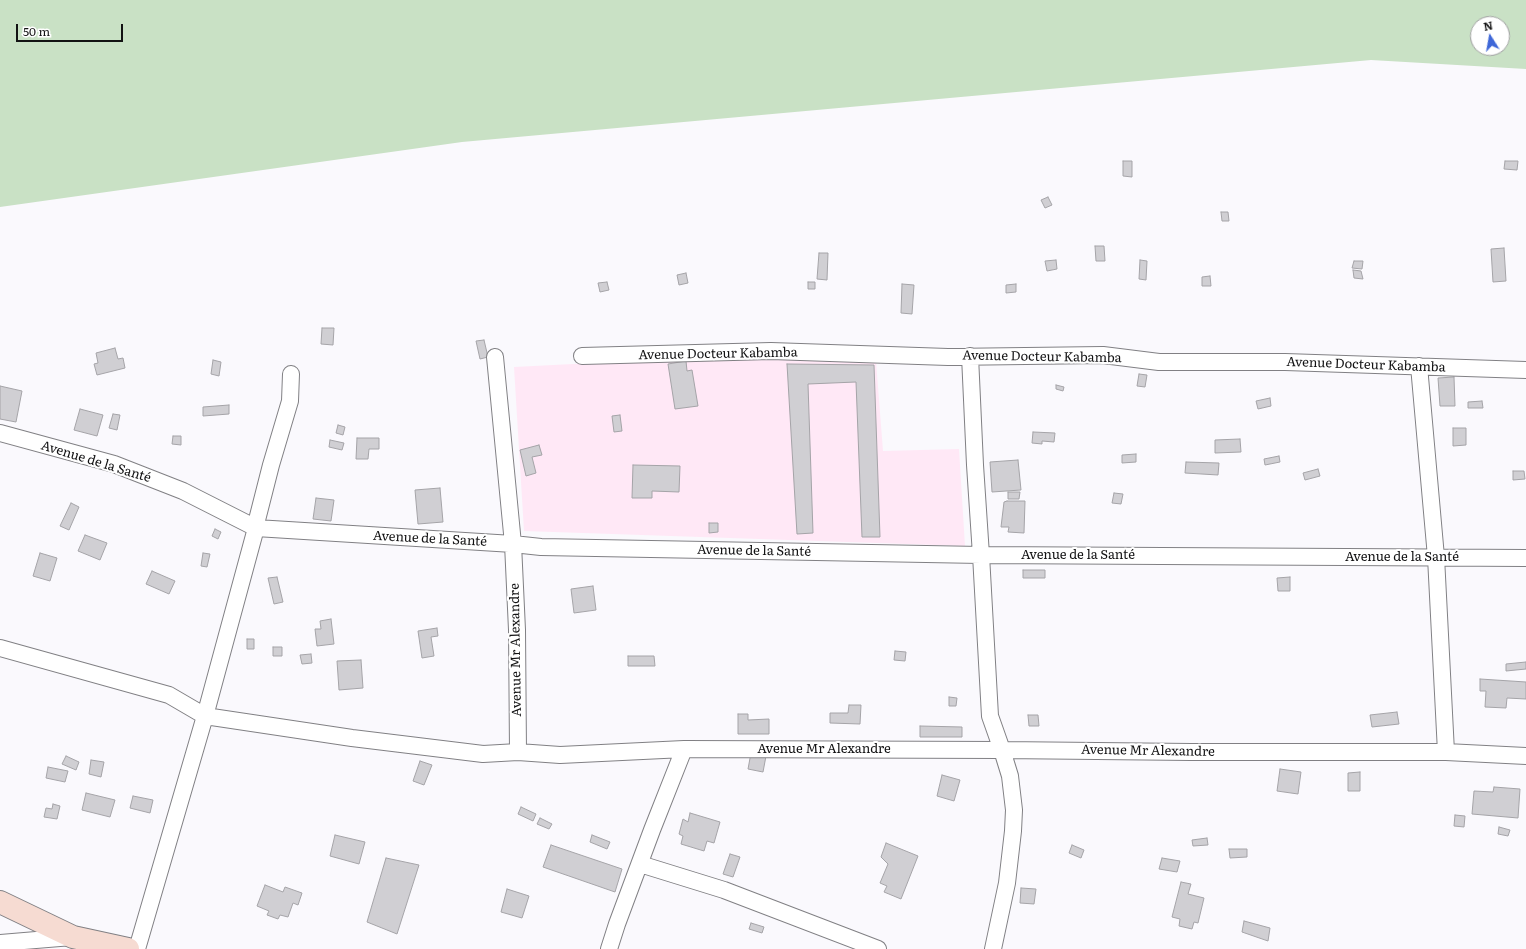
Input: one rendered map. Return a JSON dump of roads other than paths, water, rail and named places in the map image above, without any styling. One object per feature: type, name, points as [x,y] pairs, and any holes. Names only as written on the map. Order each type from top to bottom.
[{"type":"main road","points":[[0,902],[73,937],[128,949]]},
{"type":"street","name":"Avenue Docteur Kabamba","points":[[582,356],[771,351],[970,356],[1103,355],[1159,362],[1285,362],[1526,370]]},
{"type":"street","points":[[970,356],[974,465],[981,555],[990,716],[1010,776],[1014,810],[1007,883],[993,949]]},
{"type":"street","name":"Avenue Mr Alexandre","points":[[495,357],[513,544],[517,630],[518,752],[560,755],[684,749],[1002,750],[1446,752],[1526,756]]},
{"type":"street","points":[[1419,366],[1436,557],[1446,752]]},
{"type":"street","points":[[138,949],[205,716],[256,528],[271,465],[290,401],[291,374]]},
{"type":"street","name":"Avenue de la Santé","points":[[0,433],[114,464],[183,491],[256,528],[541,547],[981,555],[1526,558]]},
{"type":"street","points":[[0,648],[169,695],[205,716],[427,748],[482,754],[518,752]]},
{"type":"street","points":[[609,949],[617,924],[684,749]]},
{"type":"street","points":[[640,864],[724,890],[878,949]]},
{"type":"street","points":[[0,943],[73,937]]}]
